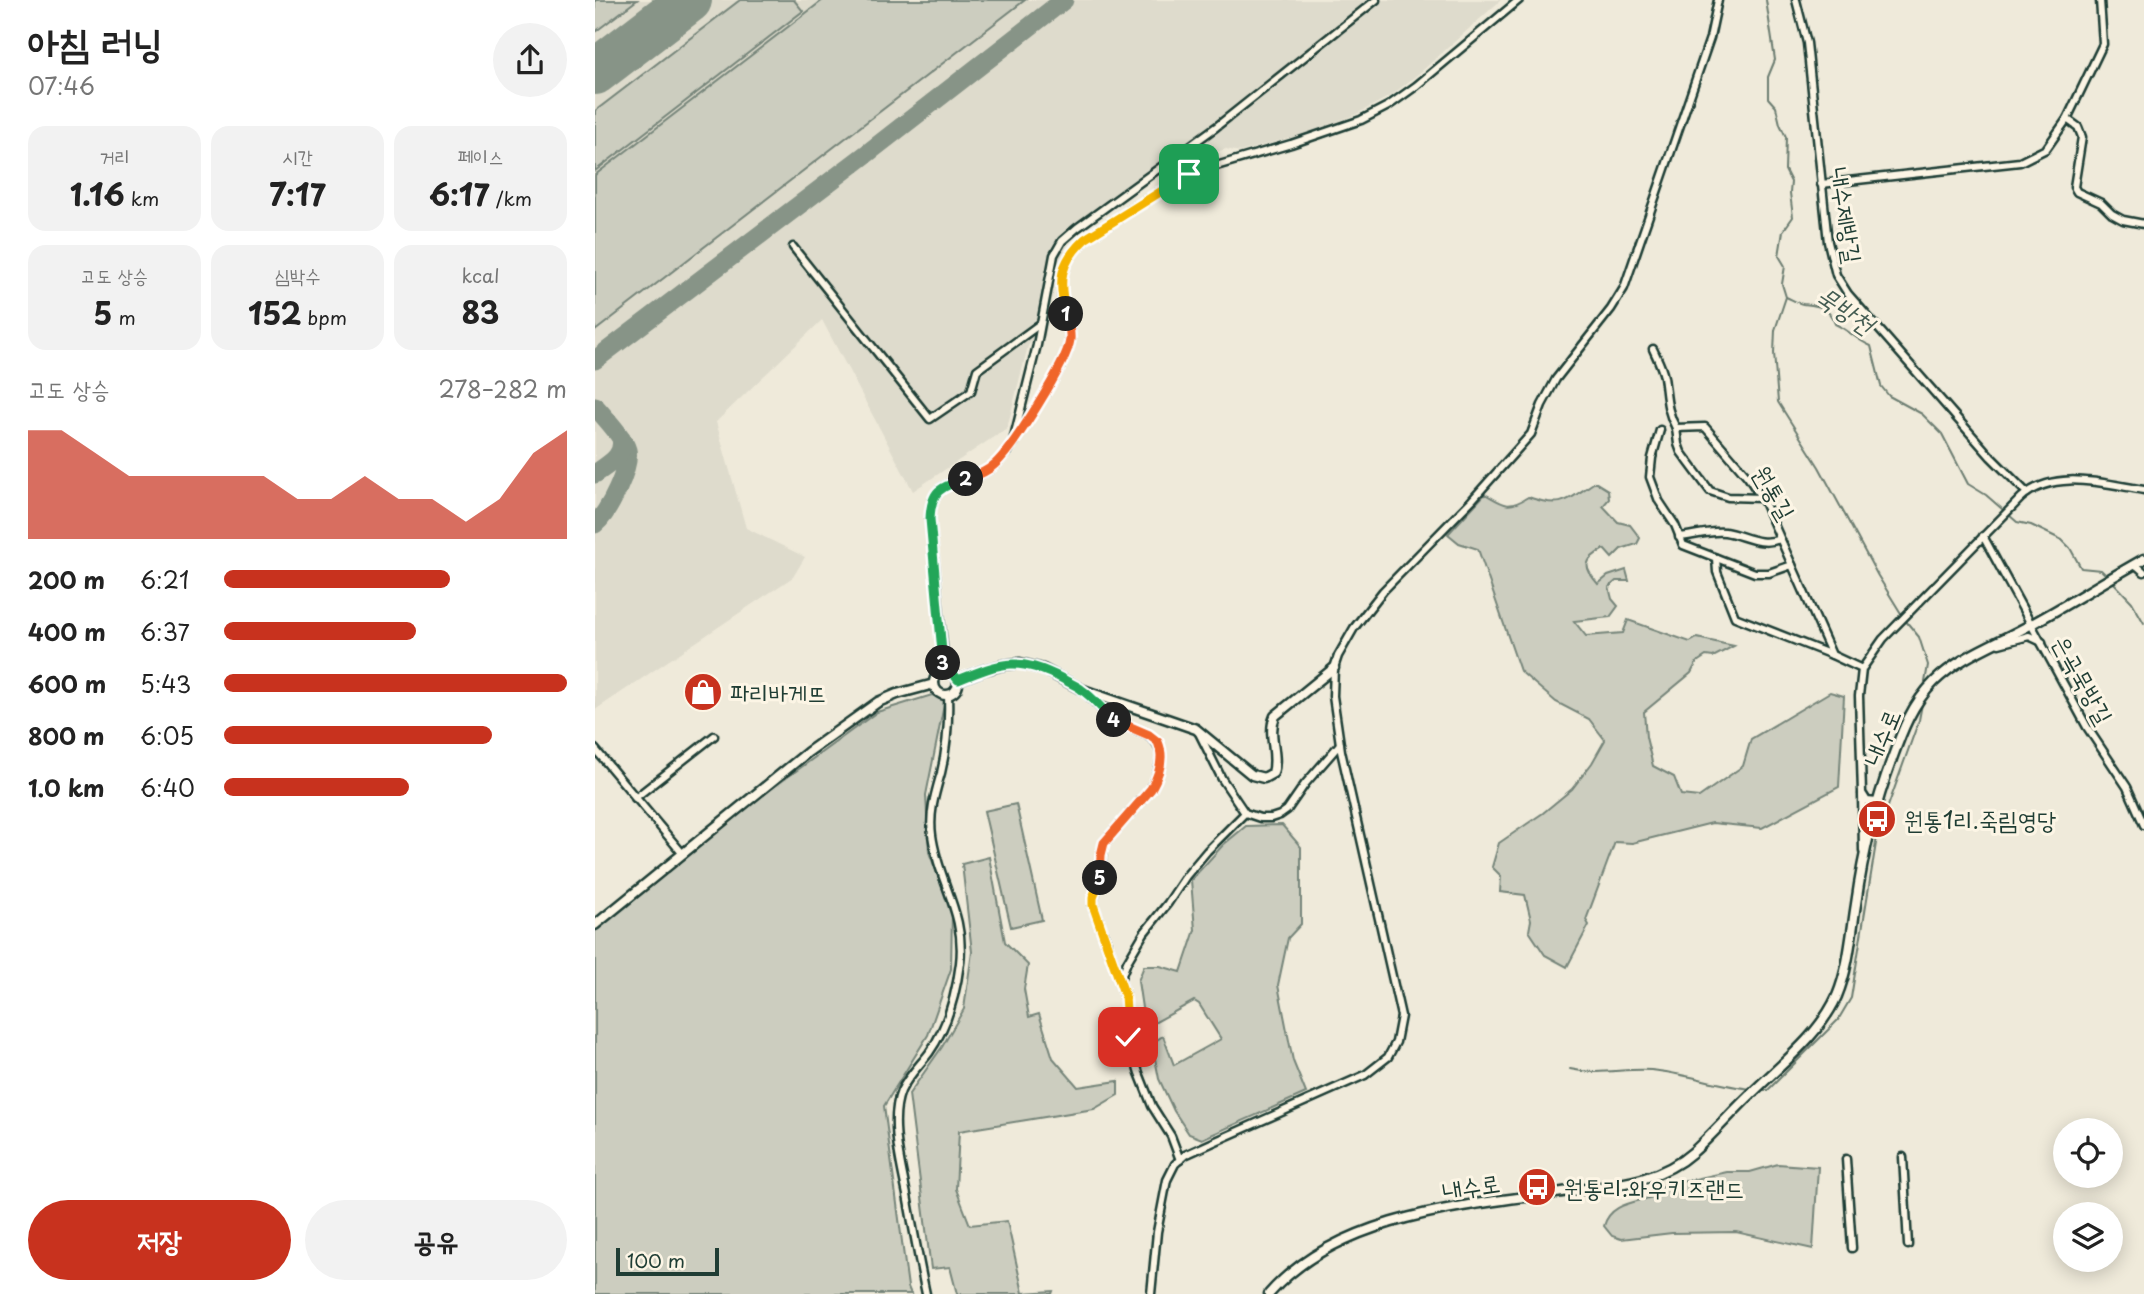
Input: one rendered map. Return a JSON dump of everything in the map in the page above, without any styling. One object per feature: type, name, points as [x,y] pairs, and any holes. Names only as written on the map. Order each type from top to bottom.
[{"type":"street","points":[[1013,443],[1037,345],[1054,255],[1062,241],[1216,127],[1376,0]]},
{"type":"street","points":[[943,671],[944,656],[930,504],[934,495],[942,488],[987,471],[996,463],[1035,409],[1068,350],[1070,329],[1061,293],[1061,281],[1064,265],[1072,251],[1085,239],[1189,174],[1361,120],[1388,106],[1519,0]]},
{"type":"street","points":[[1151,1294],[1157,1232],[1167,1180],[1175,1164],[1185,1155],[1365,1075],[1388,1057],[1396,1042],[1401,1016],[1340,744],[1333,696],[1333,668],[1354,628],[1383,592],[1531,434],[1556,379],[1625,288],[1710,38],[1718,0]]},
{"type":"street","name":"내수제방길","points":[[1796,0],[1807,43],[1830,255],[1841,284],[2024,496]]},
{"type":"street","points":[[1821,184],[2020,162],[2046,149],[2067,119],[2103,44],[2100,0]]},
{"type":"street","points":[[2067,119],[2078,127],[2082,137],[2074,187],[2077,192],[2101,202],[2112,214],[2123,220],[2144,224]]},
{"type":"street","points":[[793,247],[930,419],[971,391],[977,370],[1040,324]]},
{"type":"street","points":[[1653,349],[1664,376],[1666,404],[1676,428],[1681,452],[1710,491],[1728,497],[1762,498]]},
{"type":"street","name":"원통길","points":[[1676,428],[1705,428],[1748,477],[1762,498],[1832,655]]},
{"type":"street","points":[[1660,430],[1650,477],[1659,502],[1675,526],[1683,545],[1755,573],[1763,574],[1792,565]]},
{"type":"street","points":[[1863,858],[1859,696],[1862,669],[1883,639],[2024,496],[2044,484],[2071,481],[2144,490]]},
{"type":"street","points":[[1679,537],[1721,532],[1755,542],[1780,539]]},
{"type":"street","name":"은곡묵방길","points":[[1985,534],[2087,727],[2127,787],[2144,825]]},
{"type":"street","points":[[1716,558],[1717,572],[1735,617],[1862,669]]},
{"type":"street","points":[[2132,566],[2144,559]]},
{"type":"street","points":[[2132,566],[2144,572]]},
{"type":"street","name":"내수로","points":[[1269,1294],[1289,1272],[1328,1247],[1405,1219],[1461,1207],[1629,1183],[1652,1177],[1693,1152],[1818,1025],[1835,999],[1847,961],[1863,858],[1877,802],[1902,732],[1919,701],[1936,680],[1960,662],[2132,566]]},
{"type":"street","points":[[1987,648],[2029,636],[2042,643]]},
{"type":"street","points":[[958,680],[984,670],[1020,663],[1043,669],[1083,690],[1196,729],[1252,775],[1264,778],[1273,773],[1276,765],[1271,736],[1271,725],[1275,716],[1333,668]]},
{"type":"street","points":[[943,671],[951,671],[958,680],[957,688],[948,695],[938,691],[935,684],[936,676],[943,671]]},
{"type":"street","points":[[595,925],[808,752],[878,702],[935,684]]},
{"type":"street","points":[[1083,690],[1112,719],[1149,735],[1158,742],[1161,749],[1157,778],[1151,789],[1104,843],[1100,878],[1093,905],[1121,980],[1128,1037],[1135,1061],[1152,1106],[1171,1136],[1180,1160]]},
{"type":"street","points":[[926,1294],[898,1146],[896,1107],[902,1090],[930,1051],[946,1021],[954,999],[960,960],[961,939],[957,914],[937,860],[931,834],[932,804],[949,725],[948,695]]},
{"type":"street","points":[[1196,729],[1222,779],[1245,813],[1260,818],[1271,818],[1287,810],[1340,744]]},
{"type":"street","points":[[635,798],[714,736]]},
{"type":"street","points":[[595,749],[683,855]]},
{"type":"street","points":[[1862,793],[1867,801],[1877,802]]},
{"type":"street","points":[[1121,980],[1127,962],[1144,933],[1186,876],[1206,851],[1245,813]]},
{"type":"street","points":[[1903,1157],[1908,1245]]},
{"type":"street","points":[[1846,1159],[1852,1248]]},
{"type":"shaded area","points":[[595,0],[1501,0],[1392,95],[1355,115],[1301,135],[1240,152],[1226,149],[1172,165],[1077,233],[1068,243],[1058,268],[1045,336],[1035,337],[1028,346],[1007,428],[913,491],[822,320],[716,422],[746,528],[805,557],[793,577],[595,710]]},
{"type":"shaded area","points":[[595,0],[637,0],[595,32]]},
{"type":"shaded area","points":[[740,0],[794,0],[803,11],[595,171],[595,111]]},
{"type":"shaded area","points":[[823,0],[1025,0],[595,331],[595,175]]},
{"type":"shaded area","points":[[1595,482],[1608,490],[1609,499],[1603,506],[1618,522],[1630,525],[1640,538],[1637,544],[1621,549],[1612,558],[1604,549],[1589,560],[1588,568],[1598,584],[1608,576],[1626,570],[1629,581],[1616,581],[1609,587],[1612,599],[1618,606],[1610,617],[1574,621],[1586,636],[1623,633],[1628,620],[1690,642],[1697,638],[1734,646],[1697,662],[1691,673],[1644,712],[1646,737],[1653,766],[1674,777],[1681,795],[1699,797],[1743,766],[1751,739],[1830,692],[1844,696],[1839,787],[1762,828],[1712,823],[1632,843],[1615,842],[1586,920],[1589,925],[1567,967],[1545,955],[1529,931],[1531,920],[1525,895],[1500,892],[1501,876],[1492,867],[1499,843],[1572,789],[1605,740],[1589,719],[1556,702],[1520,671],[1478,549],[1459,543],[1448,534],[1485,494],[1511,505],[1528,497],[1557,503]]},
{"type":"shaded area","points":[[932,695],[945,700],[926,795],[929,852],[952,913],[951,969],[928,1035],[884,1106],[911,1294],[595,1294],[595,931],[763,795],[877,712]]},
{"type":"shaded area","points":[[1016,804],[1042,920],[1011,927],[984,811]]},
{"type":"shaded area","points":[[1282,825],[1301,847],[1301,924],[1288,938],[1278,985],[1293,1061],[1306,1093],[1202,1139],[1189,1134],[1174,1111],[1159,1079],[1152,1043],[1163,1036],[1174,1065],[1221,1039],[1199,1004],[1194,1001],[1145,1028],[1138,981],[1144,966],[1160,966],[1181,972],[1195,930],[1191,880],[1223,845],[1246,826]]},
{"type":"shaded area","points":[[989,857],[1005,942],[1028,965],[1024,989],[1029,1017],[1039,1014],[1053,1058],[1078,1087],[1118,1081],[1118,1095],[1094,1109],[959,1131],[956,1189],[970,1225],[1007,1221],[1023,1293],[1053,1291],[1052,1294],[957,1294],[950,1267],[931,1269],[909,1094],[942,1047],[964,1009],[972,952],[962,864]]},
{"type":"shaded area","points":[[1778,1164],[1818,1167],[1813,1249],[1736,1232],[1672,1233],[1621,1239],[1612,1236],[1604,1226],[1611,1213],[1630,1203],[1652,1197],[1659,1187],[1727,1172],[1750,1172]]},
{"type":"waterway","name":"묵방천","points":[[1766,0],[1775,60],[1768,77],[1768,98],[1776,107],[1786,137],[1785,170],[1791,182],[1793,217],[1783,231],[1779,256],[1785,266],[1782,284],[1786,297],[1822,308],[1835,324],[1871,346],[1881,386],[1889,396],[1922,414],[1942,434],[1968,484],[1986,495],[2017,522],[2031,525],[2062,540],[2070,548],[2081,568],[2101,570],[2107,576]]},
{"type":"waterway","points":[[1786,297],[1775,330],[1778,402],[1819,467],[1902,615]]},
{"type":"waterway","name":"묵방천","points":[[2113,582],[2132,602],[2144,623]]},
{"type":"waterway","points":[[1905,620],[1919,637],[1928,665],[1924,688]]},
{"type":"waterway","points":[[1761,1090],[1768,1090],[1838,1020],[1851,998],[1877,837],[1919,720],[1922,704]]},
{"type":"waterway","points":[[1570,1069],[1591,1072],[1651,1070],[1752,1089]]},
{"type":"taxiway","points":[[595,360],[1064,0]]},
{"type":"taxiway","points":[[595,406],[622,439],[627,450],[626,467],[617,490],[606,511],[595,524]]},
{"type":"taxiway","points":[[595,474],[618,455],[622,445],[621,438]]},
{"type":"runway","points":[[595,72],[689,0]]},
{"type":"place","name":"파리바게뜨","points":[[703,692]]},
{"type":"place","name":"원통1리.죽림영당","points":[[1877,819]]},
{"type":"place","name":"원통리.와우키즈랜드","points":[[1537,1187]]},
{"type":"route","points":[[1128,1037],[1121,980],[1093,905],[1093,898],[1100,878],[1104,843],[1151,789],[1157,778],[1161,749],[1158,742],[1149,735],[1112,719],[1083,690],[1043,669],[1020,663],[1003,665],[958,680],[951,671],[943,671],[944,656],[930,504],[934,495],[942,488],[987,471],[1008,451],[1063,362],[1068,350],[1070,329],[1061,293],[1061,281],[1064,265],[1072,251],[1085,239],[1189,174]]}]
